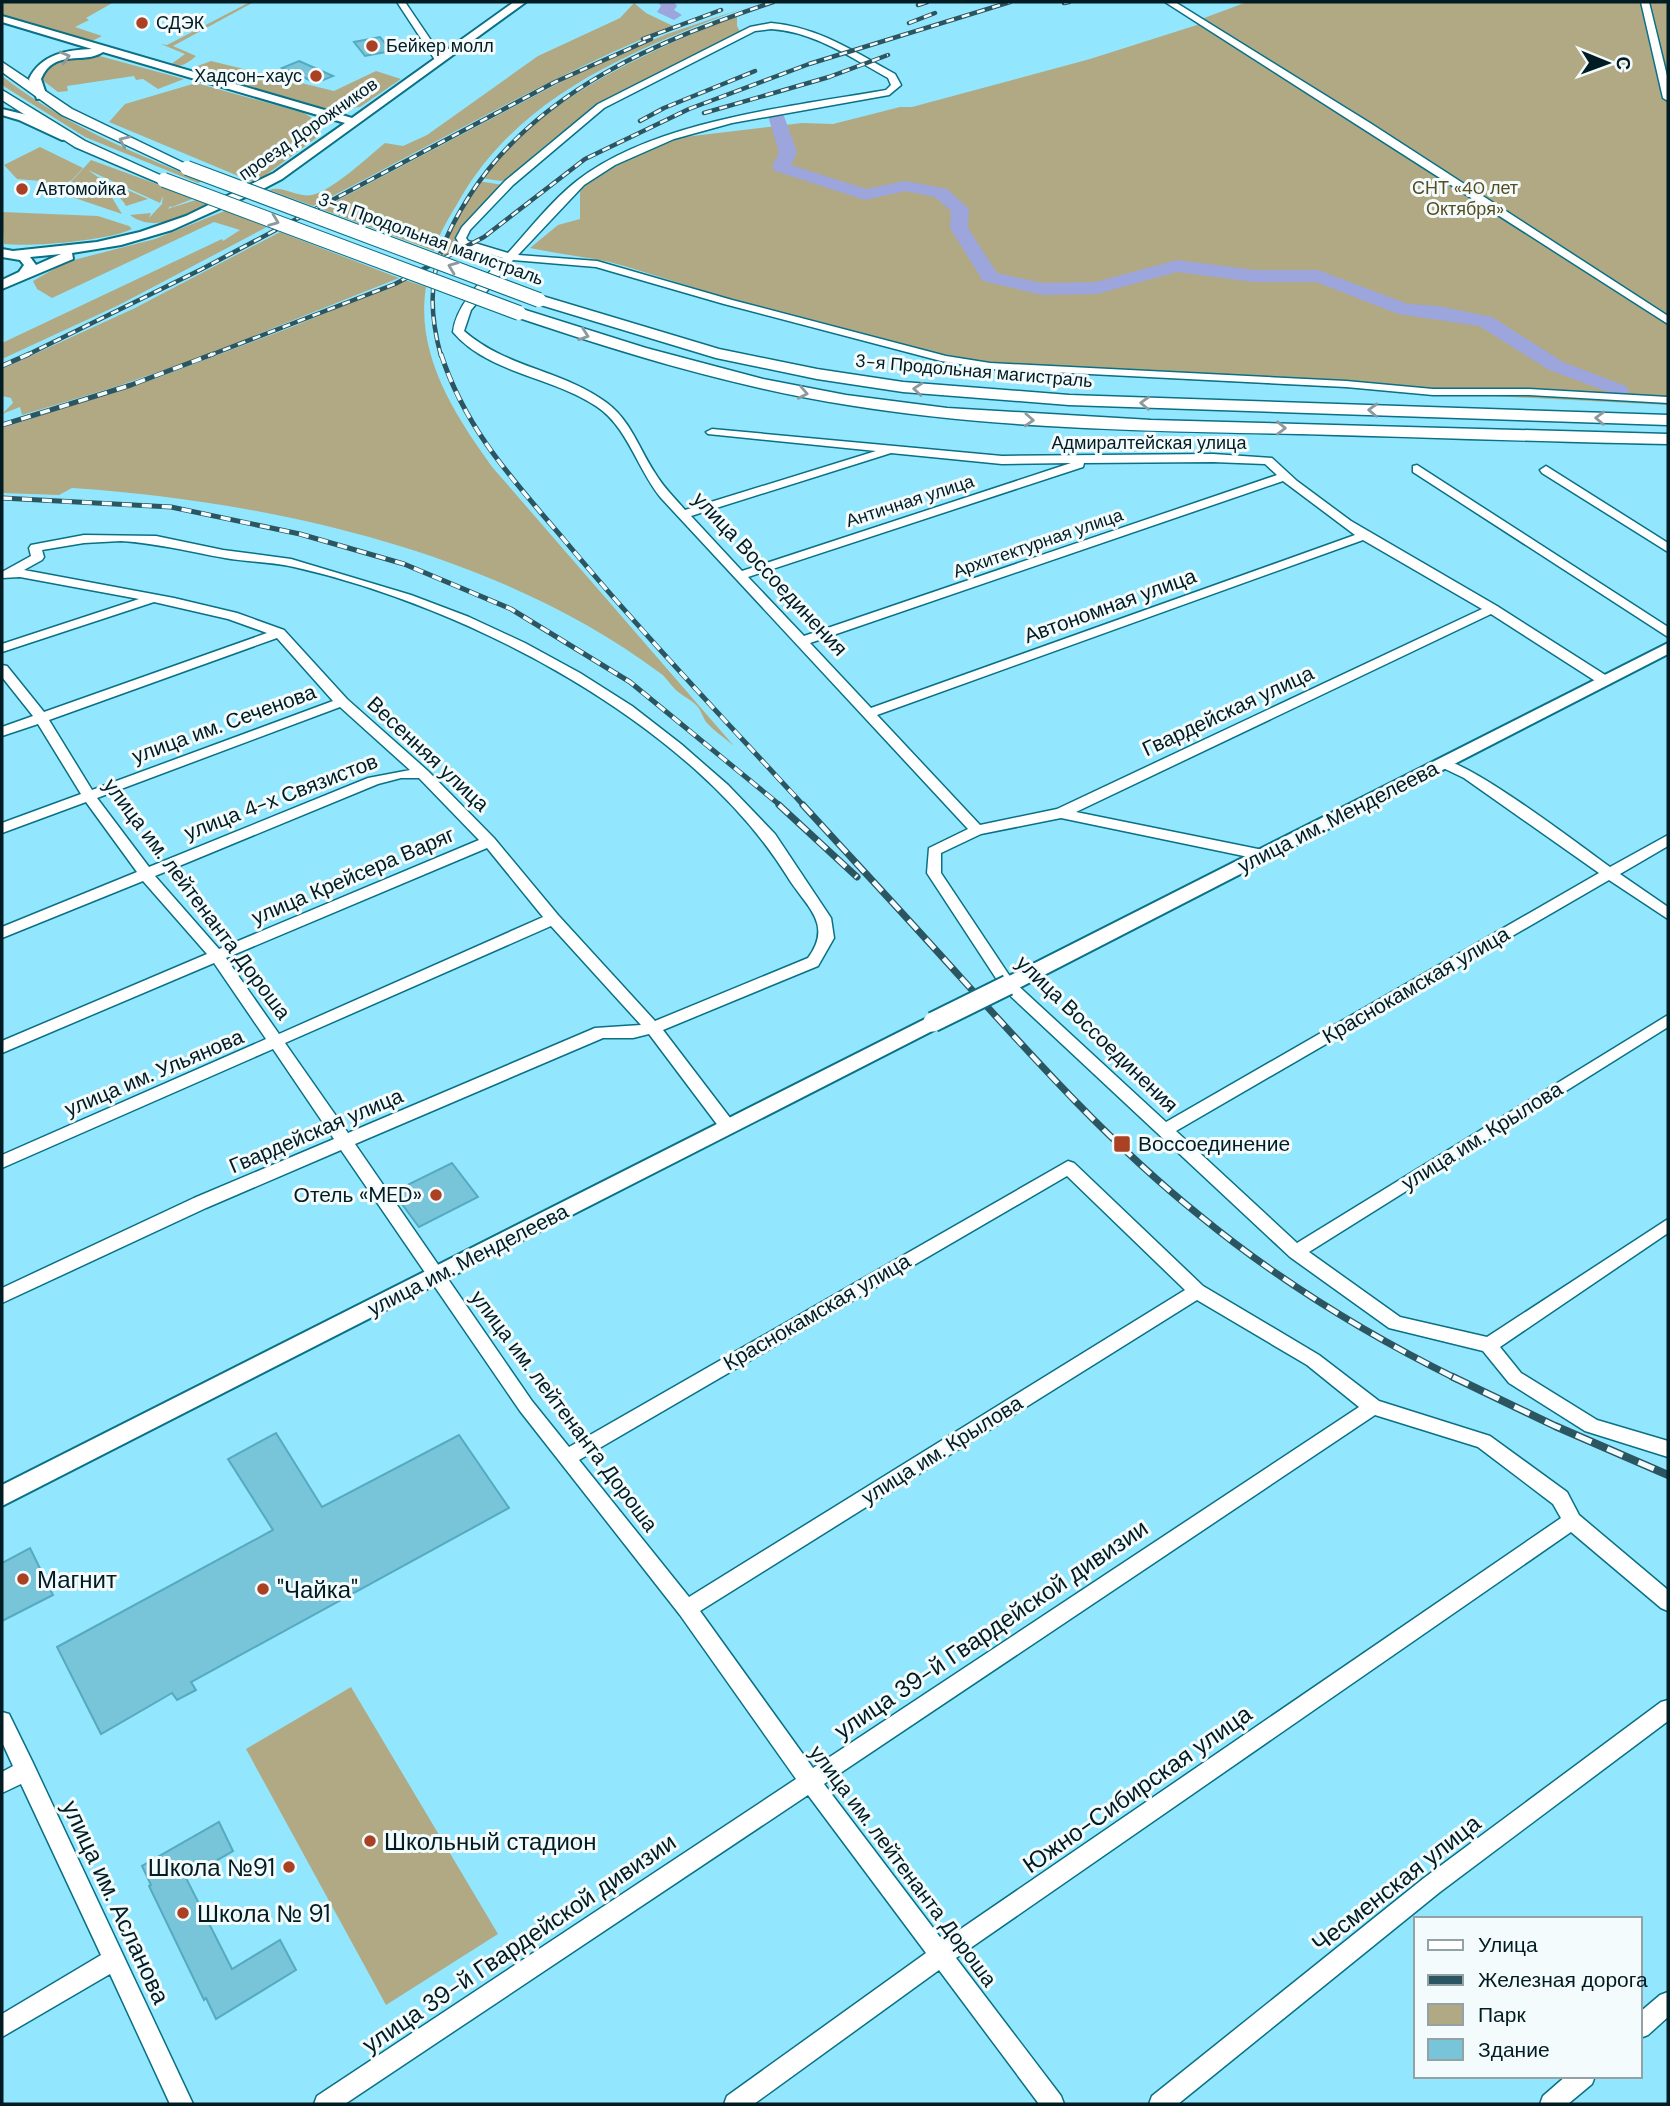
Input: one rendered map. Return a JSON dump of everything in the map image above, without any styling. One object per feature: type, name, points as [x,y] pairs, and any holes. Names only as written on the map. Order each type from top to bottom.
[{"type":"highway","name":"3-я Продольная магистраль","points":[[2,66],[41,97],[75,118],[187,168],[539,300],[716,353],[794,370],[903,387],[1151,404],[1668,420]]},
{"type":"highway","name":"3-я Продольная магистраль","points":[[2,94],[80,144],[164,180],[519,313],[646,355],[755,383],[845,400],[957,415],[1166,425],[1668,439]]},
{"type":"main road","name":"проезд Дорожников","points":[[2,285],[96,246],[143,235],[242,196],[278,176],[438,58],[521,2]]},
{"type":"main road","points":[[2,19],[351,121]]},
{"type":"main road","points":[[41,97],[35,75],[47,62],[83,53],[123,55]]},
{"type":"main road","points":[[2,112],[23,117],[80,144]]},
{"type":"main road","points":[[6,251],[143,235]]},
{"type":"main road","name":"проезд Дорожников","points":[[6,251],[96,246]]},
{"type":"main road","points":[[6,251],[29,261],[30,265],[24,275]]},
{"type":"main road","name":"улица им. Менделеева","points":[[2,1496],[1668,648]]},
{"type":"street","points":[[401,2],[438,58]]},
{"type":"street","points":[[1169,2],[1367,125],[1668,321]]},
{"type":"street","points":[[1645,2],[1668,98]]},
{"type":"street","points":[[509,257],[580,183],[612,163],[671,136],[770,112],[864,98],[889,92],[896,85],[892,76],[806,32],[771,24],[752,30],[601,106],[509,183],[466,229],[461,238],[464,243],[509,257],[597,264],[728,302],[945,359],[990,366],[1346,384],[1433,392],[1529,392],[1668,400]]},
{"type":"street","name":"улица Воссоединения","points":[[509,257],[466,309],[458,332],[481,349],[599,403],[618,417],[630,432],[650,476],[683,515],[977,830],[934,851],[934,873],[1008,985],[1296,1252],[1395,1323],[1489,1345]]},
{"type":"street","name":"Адмиралтейская улица","points":[[712,432],[1002,460],[1213,458],[1268,461],[1284,477],[1363,536],[1492,609],[1605,681]]},
{"type":"street","points":[[683,515],[895,449]]},
{"type":"street","name":"Античная улица","points":[[739,576],[1091,460]]},
{"type":"street","points":[[1417,469],[1668,632]]},
{"type":"street","points":[[1546,470],[1668,548]]},
{"type":"street","name":"Архитектурная улица","points":[[803,641],[1284,477]]},
{"type":"street","name":"Автономная улица","points":[[869,713],[1363,536]]},
{"type":"street","name":"Гвардейская улица","points":[[2,1296],[200,1202],[345,1143],[601,1032],[633,1032],[653,1028],[813,962],[823,951],[827,928],[821,908],[803,890],[768,834],[710,777],[653,730],[566,669],[510,638],[394,592],[291,563],[222,553],[169,541],[113,538],[47,544],[35,548],[38,557],[4,576]]},
{"type":"street","name":"Весенняя улица","points":[[4,576],[20,573],[151,599],[232,616],[279,633],[342,702],[423,774],[489,841],[553,919],[653,1028],[728,1127]]},
{"type":"street","points":[[2,648],[151,599]]},
{"type":"street","name":"Гвардейская улица","points":[[977,830],[1061,813],[1492,609]]},
{"type":"street","points":[[2,732],[279,633]]},
{"type":"street","name":"улица им. лейтенанта Дороша","points":[[2,669],[41,718],[89,796],[145,873],[217,956],[436,1276],[566,1458],[687,1609],[809,1780],[1053,2104]]},
{"type":"street","name":"улица им. Сеченова","points":[[2,828],[342,702]]},
{"type":"street","points":[[1444,763],[1469,775],[1668,914]]},
{"type":"street","name":"улица 4-х Связистов","points":[[2,933],[373,781],[401,774],[423,774]]},
{"type":"street","points":[[1061,813],[1263,855]]},
{"type":"street","name":"Краснокамская улица","points":[[1164,1130],[1668,840]]},
{"type":"street","name":"улица Крейсера Варяг","points":[[2,1047],[489,841]]},
{"type":"street","name":"улица им. Ульянова","points":[[2,1161],[553,919]]},
{"type":"street","name":"улица им. Крылова","points":[[1296,1252],[1668,1020]]},
{"type":"street","name":"Краснокамская улица","points":[[566,1458],[1068,1167],[1197,1291]]},
{"type":"street","points":[[1668,1225],[1489,1345],[1515,1378],[1591,1426],[1668,1450]]},
{"type":"street","points":[[1197,1291],[1313,1360],[1373,1407],[1484,1441],[1560,1498],[1572,1521],[1668,1602]]},
{"type":"street","name":"улица им. Крылова","points":[[687,1609],[1197,1291]]},
{"type":"street","name":"улица 39-й Гвардейской дивизии","points":[[324,2104],[1373,1407]]},
{"type":"street","name":"Южно-Сибирская улица","points":[[735,2104],[941,1955],[1572,1521]]},
{"type":"street","name":"Чесменская улица","points":[[1160,2104],[1432,1885],[1668,1709]]},
{"type":"street","name":"улица им. Асланова","points":[[2,1721],[112,1960],[182,2104]]},
{"type":"street","points":[[2,1783],[26,1770]]},
{"type":"street","points":[[2,2026],[112,1960]]},
{"type":"street","points":[[1642,2025],[1668,2003]]},
{"type":"street","points":[[1551,2104],[1582,2078]]},
{"type":"green space","points":[[2,2],[114,2],[75,27],[102,36],[92,41],[2,15]]},
{"type":"green space","points":[[254,2],[173,46],[196,56],[184,64],[170,65],[185,54],[161,44],[167,45]]},
{"type":"green space","name":"СНТ «40 лет Октября»","points":[[1247,2],[1668,2],[1668,405],[990,370],[851,337],[613,263],[530,248],[558,225],[580,219],[580,192],[585,184],[617,165],[676,138],[802,123],[833,124],[900,107],[912,107],[1090,59],[1200,24],[1204,18]]},
{"type":"green space","points":[[634,3],[646,13],[673,26],[536,89],[313,206],[269,190],[279,189],[312,195],[330,187],[385,143],[403,146],[427,135],[538,56],[620,18]]},
{"type":"green space","points":[[741,9],[620,60],[582,80],[547,104],[514,131],[485,163],[460,199],[434,251],[321,209],[595,64],[667,34]]},
{"type":"green space","points":[[737,16],[737,26],[741,33],[649,79],[590,113],[535,154],[510,179],[501,181],[480,178],[521,134],[577,93],[655,51]]},
{"type":"green space","points":[[96,55],[184,79],[158,89],[143,79],[136,80],[134,76],[67,86],[68,91],[58,92],[41,79],[45,71],[56,62],[71,57]]},
{"type":"green space","points":[[211,61],[334,91],[376,71],[401,79],[360,107],[330,110],[194,70],[195,67]]},
{"type":"green space","points":[[2,76],[73,123],[203,181],[198,183],[85,137],[5,87],[2,84]]},
{"type":"green space","points":[[196,83],[304,113],[320,123],[322,129],[316,138],[255,183],[109,122],[125,104]]},
{"type":"green space","points":[[40,147],[83,168],[72,180],[48,191],[41,181],[17,179],[4,165]]},
{"type":"green space","points":[[91,160],[195,198],[168,206],[170,207],[167,209],[196,200],[210,205],[160,223],[139,220],[130,215],[151,213],[149,218],[162,204],[163,196],[160,203],[88,170],[148,199],[126,206],[122,199],[109,191],[69,184]]},
{"type":"green space","points":[[478,181],[503,185],[459,233],[458,243],[463,247],[445,256],[440,253],[442,248]]},
{"type":"green space","points":[[78,189],[111,196],[122,214],[66,195]]},
{"type":"green space","points":[[227,210],[267,227],[119,305],[2,359],[2,343],[222,239],[223,241],[240,230],[214,222],[52,298],[37,289],[33,281],[66,262],[155,239]]},
{"type":"green space","points":[[2,212],[98,216],[132,229],[105,237],[69,242],[4,244]]},
{"type":"green space","points":[[280,232],[399,278],[196,359],[115,387],[22,415],[20,407],[2,414],[13,403],[11,398],[2,396],[2,369],[135,308]]},
{"type":"green space","points":[[405,280],[426,287],[424,312],[432,360],[452,406],[493,468],[734,746],[709,725],[697,706],[662,675],[597,631],[528,595],[455,565],[380,540],[302,520],[224,505],[72,488],[59,495],[2,493],[2,428],[154,379],[292,327]]},
{"type":"green space","name":"Школьный стадион","points":[[351,1687],[498,1934],[386,2005],[246,1749]]},
{"type":"building","name":"Бейкер молл","points":[[380,37],[391,51],[365,56],[354,42]]},
{"type":"building","points":[[299,61],[333,76],[316,83],[282,68]]},
{"type":"building","name":"Отель «MED»","points":[[452,1163],[478,1197],[419,1227],[393,1192]]},
{"type":"building","name":"\"Чайка\"","points":[[276,1433],[322,1507],[459,1435],[509,1508],[191,1682],[196,1690],[177,1700],[172,1693],[101,1734],[57,1647],[273,1530],[228,1459]]},
{"type":"building","name":"Магнит","points":[[30,1548],[53,1595],[2,1621],[2,1563]]},
{"type":"building","name":"Школа № 91","points":[[219,1822],[233,1851],[186,1878],[232,1969],[280,1940],[296,1970],[216,2019],[206,1998],[204,2000],[142,1866]]},
{"type":"waterway","points":[[666,2],[669,6],[665,12],[674,15]]},
{"type":"waterway","points":[[776,116],[788,152],[781,167],[865,195],[905,186],[941,193],[960,209],[959,228],[990,277],[1042,289],[1097,288],[1177,266],[1254,276],[1318,276],[1405,310],[1438,312],[1485,321],[1556,366],[1619,390]]},
{"type":"railway","points":[[438,261],[458,215],[498,158],[530,126],[566,98],[604,73],[645,52],[773,2]]},
{"type":"railway","points":[[918,5],[927,2]]},
{"type":"railway","points":[[438,261],[484,237],[585,159],[689,109],[809,64],[1010,2]]},
{"type":"railway","points":[[1064,3],[1069,2]]},
{"type":"railway","points":[[643,39],[721,10]]},
{"type":"railway","points":[[909,23],[935,13]]},
{"type":"railway","points":[[25,356],[202,269],[555,82],[651,39]]},
{"type":"railway","points":[[704,113],[829,77],[888,55]]},
{"type":"railway","points":[[640,121],[664,108],[755,71]]},
{"type":"railway","points":[[208,356],[395,284],[438,261]]},
{"type":"railway","points":[[438,261],[433,311],[441,356]]},
{"type":"railway","points":[[2,366],[29,354]]},
{"type":"railway","points":[[2,425],[131,385],[213,354]]},
{"type":"railway","points":[[441,354],[451,382],[478,432],[511,476],[624,609],[804,806]]},
{"type":"railway","points":[[2,498],[171,507],[300,534],[404,564],[511,609],[630,682],[781,806]]},
{"type":"railway","points":[[779,805],[857,877]]},
{"type":"railway","points":[[803,805],[1047,1072],[1106,1132],[1167,1188],[1229,1239],[1291,1284],[1389,1344],[1455,1378]]},
{"type":"railway","points":[[1455,1378],[1555,1426],[1668,1475]]},
{"type":"place","name":"СДЭК","points":[[142,23]]},
{"type":"place","name":"Бейкер молл","points":[[372,46]]},
{"type":"place","name":"Хадсон-хаус","points":[[316,76]]},
{"type":"place","name":"Автомойка","points":[[22,189]]},
{"type":"place","name":"Воссоединение","points":[[1122,1144]]},
{"type":"place","name":"Отель «MED»","points":[[436,1195]]},
{"type":"place","name":"Магнит","points":[[23,1579]]},
{"type":"place","name":"\"Чайка\"","points":[[263,1589]]},
{"type":"place","name":"Школьный стадион","points":[[370,1841]]},
{"type":"place","name":"Школа №91","points":[[289,1867]]},
{"type":"place","name":"Школа № 91","points":[[183,1913]]}]
